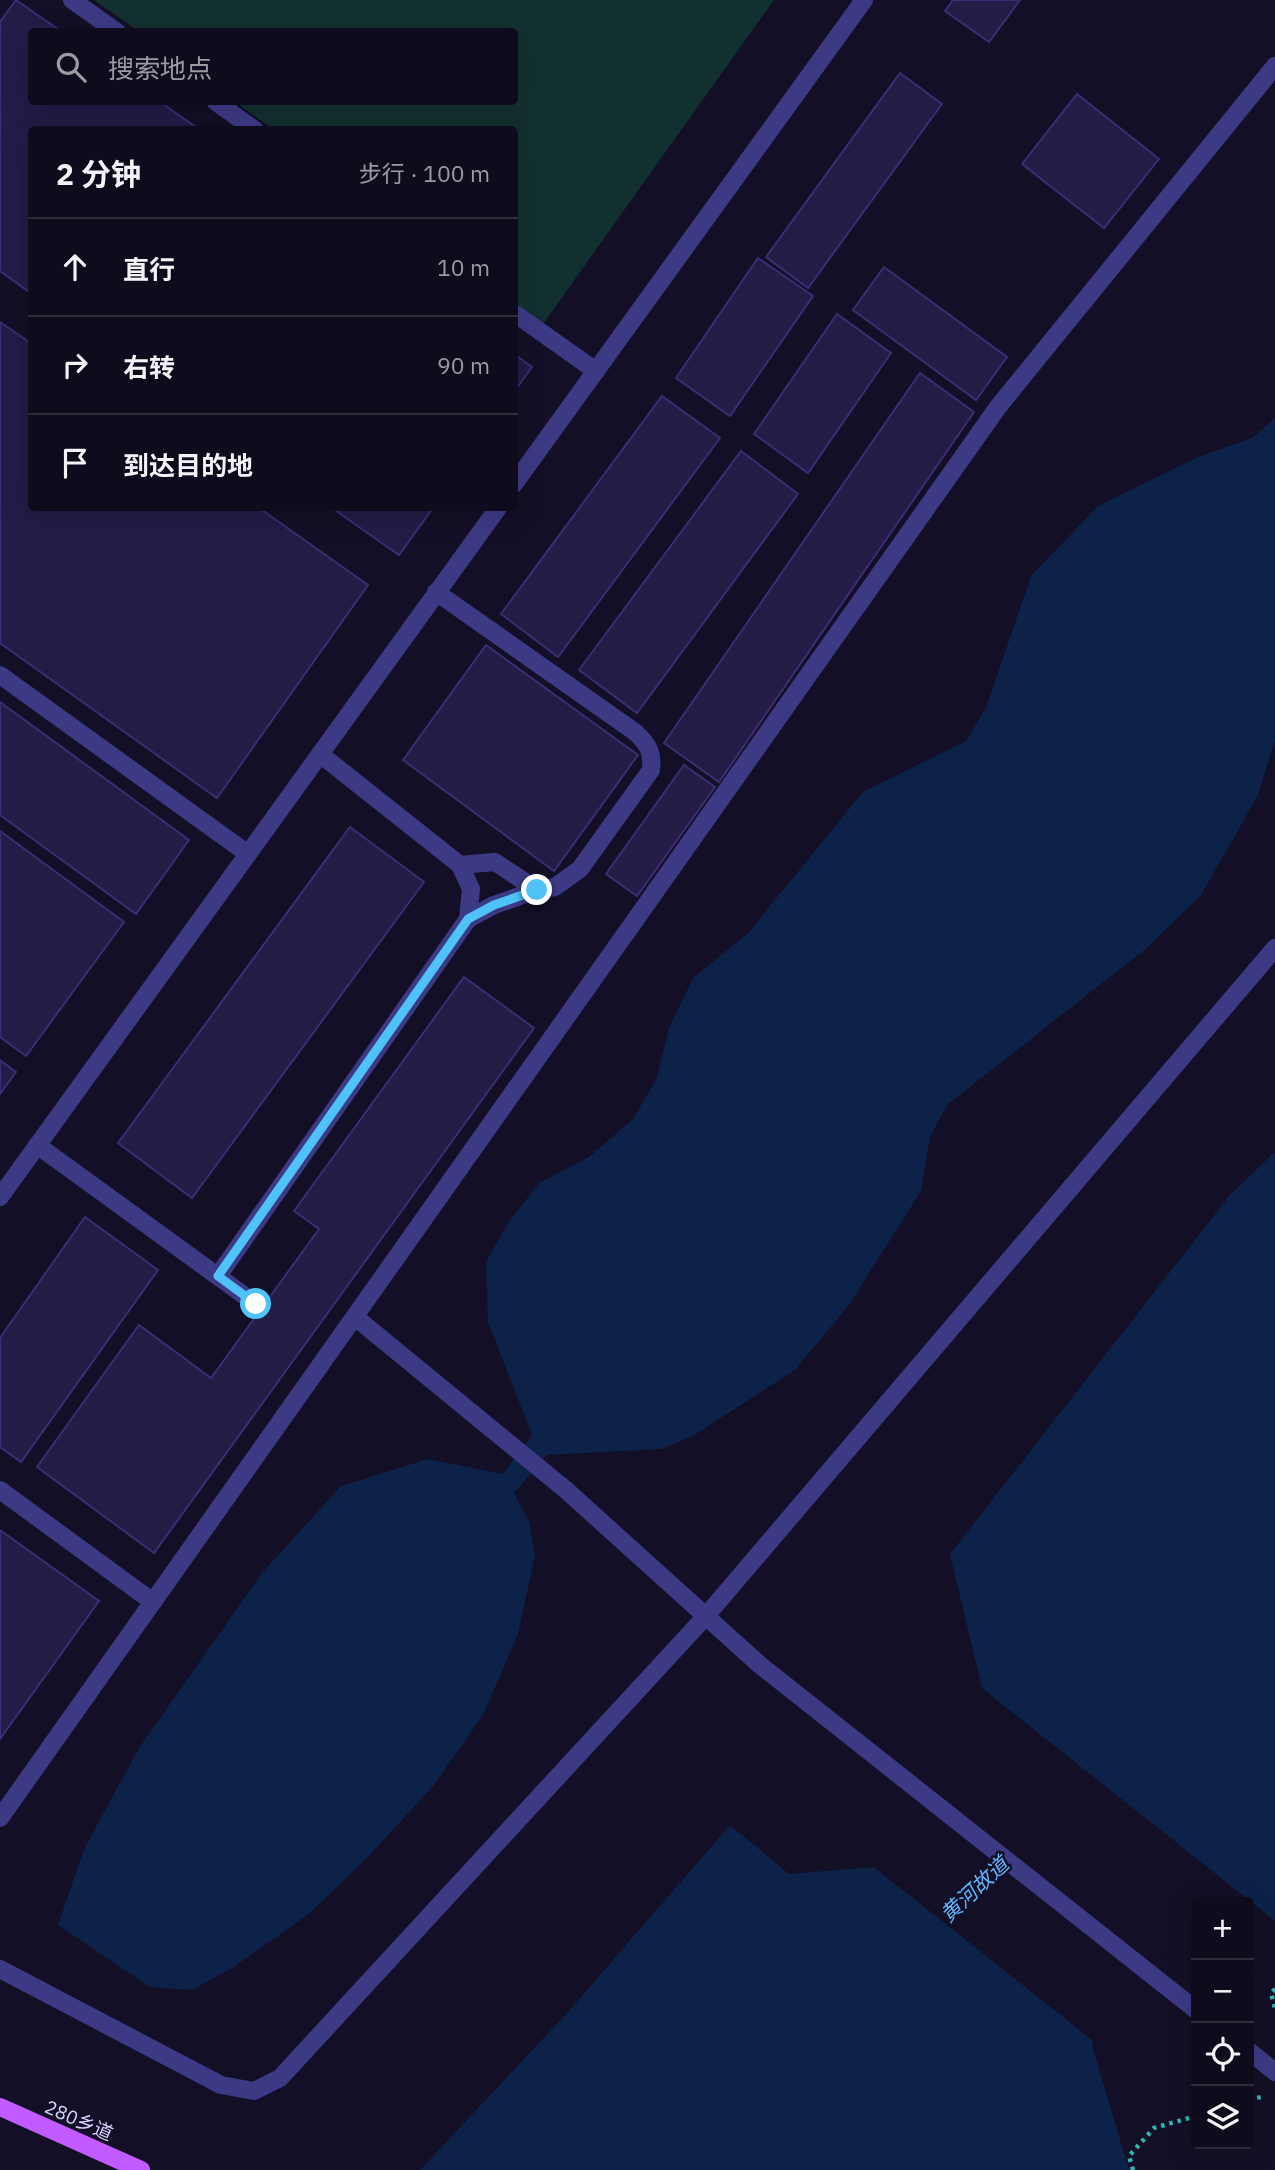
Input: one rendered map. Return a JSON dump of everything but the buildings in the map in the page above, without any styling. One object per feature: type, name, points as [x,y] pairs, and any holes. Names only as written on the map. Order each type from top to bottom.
[{"type":"main road","name":"280乡道","points":[[0,2108],[141,2170]]},
{"type":"lane","points":[[72,0],[111,28]]},
{"type":"lane","points":[[518,478],[864,0]]},
{"type":"lane","points":[[0,1818],[998,407],[1275,66]]},
{"type":"lane","points":[[220,105],[249,126]]},
{"type":"lane","points":[[518,316],[596,371]]},
{"type":"lane","points":[[0,1197],[496,511]]},
{"type":"lane","points":[[218,1276],[468,919],[494,905],[537,890],[555,887],[580,869],[651,771],[652,755],[646,743],[635,733],[436,592]]},
{"type":"lane","points":[[0,676],[248,854]]},
{"type":"lane","points":[[320,754],[460,865],[471,889],[468,919]]},
{"type":"lane","points":[[460,865],[495,862],[537,890]]},
{"type":"lane","points":[[0,1969],[221,2085],[254,2091],[280,2078],[706,1616],[1275,948]]},
{"type":"lane","points":[[37,1145],[256,1304]]},
{"type":"lane","points":[[355,1317],[566,1490],[760,1665],[1191,2006]]},
{"type":"lane","points":[[0,1490],[153,1602]]},
{"type":"lane","points":[[1254,2055],[1275,2072]]},
{"type":"path","points":[[1275,1989],[1271,1993],[1275,2008]]},
{"type":"path","points":[[1133,2170],[1129,2156],[1154,2128],[1191,2117]]},
{"type":"green space","points":[[94,0],[774,0],[543,324],[518,305],[518,126],[269,126],[239,105],[518,105],[518,28],[134,28]]},
{"type":"water","points":[[1275,418],[1275,741],[1257,797],[1201,895],[1148,947],[947,1105],[930,1137],[921,1191],[849,1305],[795,1370],[693,1436],[662,1449],[547,1455],[514,1493],[529,1521],[535,1555],[518,1634],[483,1715],[434,1785],[365,1860],[310,1913],[234,1967],[192,1990],[150,1987],[58,1925],[84,1849],[139,1748],[262,1573],[341,1486],[428,1459],[503,1474],[532,1435],[488,1322],[486,1262],[508,1223],[539,1183],[589,1157],[633,1119],[656,1080],[669,1028],[693,978],[748,933],[863,792],[966,741],[986,708],[1031,576],[1098,506],[1198,457],[1252,438]]},
{"type":"water","name":"黄河故道","points":[[1275,1152],[1275,1986],[1254,1918],[1254,1897],[1191,1897],[1190,1942],[1153,1960],[1110,2002],[1092,2045],[1129,2170],[420,2170],[568,2012],[730,1825],[789,1874],[911,1864],[990,1722],[950,1554],[1230,1195]]},
{"type":"pier","points":[[978,1685],[1245,1897],[1191,1897],[1191,1945],[1155,1963],[1113,2004],[1096,2043],[870,1864],[909,1861],[987,1721]]},
{"type":"pier","points":[[1254,1904],[1275,1921],[1275,1989],[1254,1974]]},
{"type":"route","points":[[256,1304],[218,1276],[468,919],[494,905],[537,890]]}]
